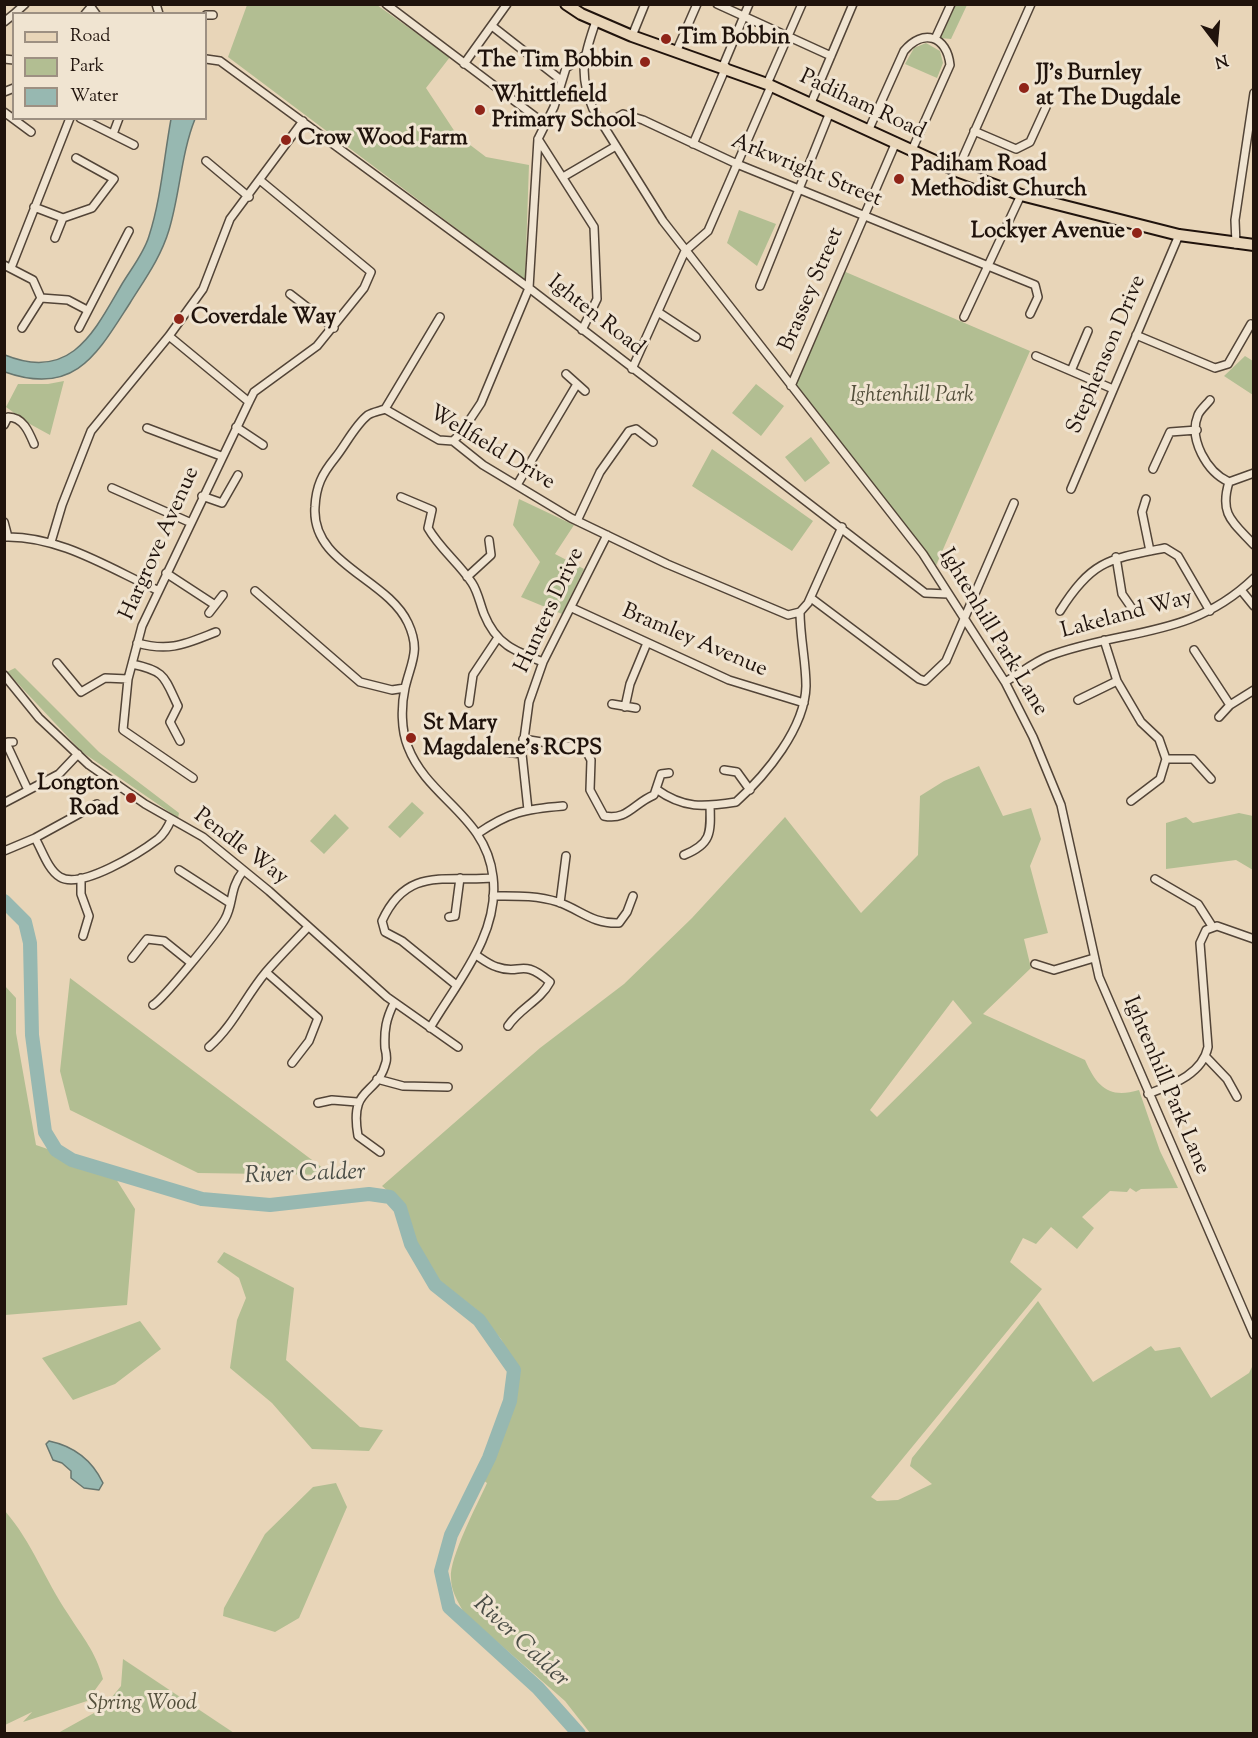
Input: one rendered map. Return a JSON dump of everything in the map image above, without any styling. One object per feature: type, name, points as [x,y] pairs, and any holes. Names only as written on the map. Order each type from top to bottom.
[{"type":"main road","name":"Padiham Road","points":[[566,4],[596,21],[769,85],[957,171],[1021,195],[1179,235],[1254,245]]},
{"type":"street","points":[[386,4],[396,7],[464,64],[545,124]]},
{"type":"street","points":[[464,64],[507,4]]},
{"type":"street","points":[[632,36],[645,4]]},
{"type":"street","points":[[677,50],[697,4]]},
{"type":"street","points":[[717,4],[831,56]]},
{"type":"street","points":[[693,144],[749,4]]},
{"type":"street","points":[[632,369],[686,250],[708,231],[802,4]]},
{"type":"street","points":[[811,103],[854,4]]},
{"type":"street","points":[[935,39],[951,4]]},
{"type":"street","points":[[957,171],[1031,4]]},
{"type":"street","name":"Ightenhill Park Lane","points":[[596,21],[584,56],[585,92],[616,146],[663,221],[923,554],[1005,682],[1033,737],[1061,805],[1094,958],[1148,1094],[1254,1335]]},
{"type":"street","points":[[492,26],[561,80]]},
{"type":"street","points":[[869,129],[904,51],[912,41],[925,37],[935,39],[949,53],[950,65],[912,150]]},
{"type":"street","points":[[453,441],[461,434],[481,403],[529,288],[538,139],[554,107],[566,68],[584,56]]},
{"type":"street","name":"Ighten Road","points":[[207,59],[220,60],[529,288],[925,593],[948,594]]},
{"type":"street","points":[[1236,244],[1236,220],[1254,93]]},
{"type":"street","points":[[974,130],[1016,150],[1030,142],[1046,107]]},
{"type":"street","points":[[760,286],[830,112]]},
{"type":"street","name":"Arkwright Street","points":[[604,125],[623,114],[643,120],[737,164],[800,187],[1035,285],[1038,297],[1030,314]]},
{"type":"street","points":[[15,120],[31,132]]},
{"type":"street","points":[[41,298],[33,280],[8,267],[69,120]]},
{"type":"street","points":[[84,120],[134,145]]},
{"type":"street","points":[[113,134],[118,120]]},
{"type":"street","points":[[51,542],[66,494],[91,431],[169,336],[203,289],[230,219],[261,181],[303,121]]},
{"type":"street","points":[[538,139],[594,227],[597,299],[582,330]]},
{"type":"street","name":"Brassey Street","points":[[792,386],[896,142]]},
{"type":"street","points":[[563,177],[616,146]]},
{"type":"street","points":[[34,207],[63,218],[92,207],[114,179],[76,158]]},
{"type":"street","points":[[206,161],[249,196]]},
{"type":"street","name":"Hargrove Avenue","points":[[193,778],[123,730],[128,679],[137,643],[157,590],[254,392],[317,346],[334,328],[364,288],[371,272],[261,181]]},
{"type":"street","points":[[964,317],[1021,195]]},
{"type":"street","points":[[55,238],[63,218]]},
{"type":"street","points":[[79,328],[129,231]]},
{"type":"street","name":"Stephenson Drive","points":[[1071,489],[1179,235]]},
{"type":"street","points":[[290,294],[334,328]]},
{"type":"street","points":[[41,298],[68,300],[87,310]]},
{"type":"street","points":[[22,328],[41,298]]},
{"type":"street","points":[[658,312],[696,337]]},
{"type":"street","points":[[430,1028],[455,984],[476,955],[492,914],[493,878],[490,862],[467,817],[417,768],[407,743],[404,726],[405,688],[412,672],[415,651],[408,622],[383,594],[331,552],[318,530],[315,513],[316,485],[368,416],[386,409],[440,317]]},
{"type":"street","points":[[1136,335],[1215,368],[1228,364],[1251,324]]},
{"type":"street","points":[[1071,371],[1088,331]]},
{"type":"street","points":[[169,336],[249,402]]},
{"type":"street","points":[[1036,356],[1113,389]]},
{"type":"street","points":[[566,374],[585,391]]},
{"type":"street","points":[[517,485],[577,384]]},
{"type":"street","points":[[1210,400],[1198,415],[1197,441],[1209,468],[1229,482]]},
{"type":"street","name":"Wellfield Drive","points":[[386,409],[439,440],[453,441],[483,465],[577,521],[768,608],[788,615],[800,612]]},
{"type":"street","points":[[4,425],[8,417],[18,419],[28,430],[34,444]]},
{"type":"street","points":[[236,427],[262,445]]},
{"type":"street","points":[[147,428],[221,456]]},
{"type":"street","points":[[577,521],[600,472],[629,431],[636,429],[653,442]]},
{"type":"street","points":[[1153,469],[1170,432],[1197,430]]},
{"type":"street","points":[[1229,482],[1254,473]]},
{"type":"street","points":[[202,496],[222,504],[238,475]]},
{"type":"street","points":[[1229,482],[1225,494],[1226,511],[1254,545]]},
{"type":"street","points":[[112,488],[189,522]]},
{"type":"street","points":[[402,497],[432,510],[428,528],[439,547],[474,585],[484,615],[497,639],[518,652],[543,662]]},
{"type":"street","points":[[1146,499],[1143,512],[1150,551]]},
{"type":"street","points":[[811,598],[919,679],[927,680],[944,665],[1014,503]]},
{"type":"street","points":[[4,522],[6,537],[51,542],[157,590]]},
{"type":"street","points":[[656,789],[674,802],[696,806],[736,802],[750,790],[778,755],[800,719],[804,703],[806,686],[800,612],[811,598],[842,527]]},
{"type":"street","name":"Hunters Drive","points":[[528,810],[522,754],[529,702],[543,662],[607,535]]},
{"type":"street","points":[[467,577],[491,555],[489,540]]},
{"type":"street","points":[[1059,611],[1074,588],[1097,567],[1116,557],[1165,548],[1178,556],[1210,611]]},
{"type":"street","points":[[1116,557],[1122,594],[1131,607]]},
{"type":"street","points":[[166,573],[215,605]]},
{"type":"street","name":"Lakeland Way","points":[[1005,682],[1047,657],[1104,640],[1182,623],[1231,599],[1254,578]]},
{"type":"street","points":[[1241,590],[1254,606]]},
{"type":"street","points":[[255,591],[360,682],[392,690],[405,688]]},
{"type":"street","points":[[209,614],[223,595]]},
{"type":"street","name":"Bramley Avenue","points":[[572,608],[729,680],[804,703]]},
{"type":"street","points":[[137,643],[156,648],[172,648],[216,632]]},
{"type":"street","points":[[469,703],[473,675],[497,639]]},
{"type":"street","points":[[1104,640],[1116,681],[1141,722],[1159,739],[1166,759],[1160,779],[1131,801]]},
{"type":"street","points":[[625,706],[630,684],[647,643]]},
{"type":"street","points":[[1194,650],[1230,705]]},
{"type":"street","points":[[57,663],[81,692],[105,678],[128,679]]},
{"type":"street","points":[[132,664],[156,670],[166,681],[178,706],[170,722],[180,741]]},
{"type":"street","name":"Pendle Way","points":[[4,675],[39,718],[78,754],[111,781],[171,820],[203,837],[394,1003],[458,1047]]},
{"type":"street","points":[[1078,700],[1116,681]]},
{"type":"street","points":[[1219,717],[1230,705],[1254,690]]},
{"type":"street","points":[[612,704],[636,708]]},
{"type":"street","points":[[523,739],[585,749],[591,760],[590,790],[604,816],[615,818],[627,815],[637,803],[654,795],[661,774],[669,772]]},
{"type":"street","points":[[13,742],[8,742],[7,746],[28,790]]},
{"type":"street","points":[[479,749],[522,754]]},
{"type":"street","points":[[4,803],[59,774],[78,754]]},
{"type":"street","points":[[1166,759],[1193,759],[1211,779]]},
{"type":"street","points":[[724,770],[737,772],[750,790]]},
{"type":"street","points":[[4,851],[35,838],[97,804]]},
{"type":"street","points":[[477,834],[504,816],[528,810],[563,806]]},
{"type":"street","points":[[684,855],[701,848],[708,835],[710,806]]},
{"type":"street","points":[[35,838],[59,877],[69,881],[115,866],[132,856],[158,839],[171,820]]},
{"type":"street","points":[[560,903],[566,856]]},
{"type":"street","points":[[179,870],[230,903]]},
{"type":"street","points":[[153,1005],[171,989],[225,920],[235,883],[243,871]]},
{"type":"street","points":[[455,984],[402,941],[385,932],[382,921],[390,905],[416,883],[441,877],[493,878]]},
{"type":"street","points":[[81,878],[81,894],[89,916],[83,936]]},
{"type":"street","points":[[449,917],[455,916],[460,878]]},
{"type":"street","points":[[1155,879],[1198,904],[1212,926],[1254,939]]},
{"type":"street","points":[[493,896],[536,896],[560,903],[601,924],[619,923],[627,912],[633,896]]},
{"type":"street","points":[[1148,1094],[1177,1083],[1195,1071],[1206,1057],[1208,1047],[1200,943],[1206,930],[1212,926]]},
{"type":"street","points":[[209,1047],[228,1030],[243,1002],[267,970],[308,927]]},
{"type":"street","points":[[132,958],[147,939],[164,941],[190,962]]},
{"type":"street","points":[[476,955],[498,968],[525,966],[538,972],[550,982],[544,993],[516,1014],[508,1026]]},
{"type":"street","points":[[1035,964],[1054,970],[1094,958]]},
{"type":"street","points":[[267,970],[318,1018],[309,1041],[292,1063]]},
{"type":"street","points":[[380,1152],[358,1136],[355,1116],[357,1102],[377,1079],[386,1061],[385,1020],[394,1003]]},
{"type":"street","points":[[1206,1057],[1227,1079],[1237,1097]]},
{"type":"street","points":[[377,1079],[403,1086],[448,1087]]},
{"type":"street","points":[[318,1103],[333,1100],[357,1102]]},
{"type":"green space","points":[[247,5],[377,5],[450,57],[426,88],[457,135],[486,157],[529,165],[525,280],[228,57]]},
{"type":"green space","points":[[955,5],[967,5],[951,39],[940,38]]},
{"type":"green space","points":[[926,43],[940,51],[943,63],[937,78],[905,64],[914,48]]},
{"type":"green space","points":[[739,210],[776,224],[757,266],[727,243]]},
{"type":"green space","name":"Ightenhill Park","points":[[841,270],[1030,351],[934,570],[792,386]]},
{"type":"green space","points":[[1245,356],[1253,361],[1253,395],[1224,376]]},
{"type":"green space","points":[[64,381],[50,435],[6,407],[18,384],[48,384]]},
{"type":"green space","points":[[756,384],[784,406],[761,436],[732,413]]},
{"type":"green space","points":[[811,437],[830,463],[805,482],[785,457]]},
{"type":"green space","points":[[712,449],[813,521],[792,551],[692,486]]},
{"type":"green space","points":[[519,499],[574,525],[555,554],[584,569],[562,614],[521,597],[540,562],[513,525]]},
{"type":"green space","points":[[15,668],[99,752],[179,813],[178,818],[82,752],[7,672]]},
{"type":"green space","points":[[979,766],[1003,816],[1031,808],[1041,839],[1030,866],[1048,933],[1024,939],[1031,968],[983,1014],[1085,1060],[1099,1084],[1112,1092],[1139,1090],[1160,1151],[1178,1188],[1141,1189],[1136,1192],[1130,1188],[1127,1192],[1110,1191],[1082,1217],[1094,1228],[1077,1249],[1051,1227],[1036,1244],[1023,1238],[1010,1262],[1042,1289],[871,1497],[877,1501],[898,1500],[932,1484],[910,1466],[912,1458],[1038,1301],[1093,1382],[1151,1346],[1155,1351],[1180,1347],[1211,1398],[1249,1373],[1253,1365],[1253,1733],[590,1733],[565,1701],[464,1613],[457,1601],[451,1583],[452,1569],[465,1530],[487,1483],[483,1480],[507,1418],[516,1387],[516,1370],[501,1339],[477,1310],[435,1277],[413,1241],[403,1204],[382,1186],[540,1048],[624,984],[692,918],[785,817],[861,913],[918,855],[920,796],[944,781]],"holes":[[[953,1000],[972,1023],[877,1117],[870,1110]]]},
{"type":"green space","points":[[412,802],[424,813],[400,838],[388,827]]},
{"type":"green space","points":[[1239,813],[1253,816],[1253,870],[1236,860],[1166,869],[1166,823],[1186,817],[1193,823]]},
{"type":"green space","points":[[335,814],[349,828],[324,854],[310,841]]},
{"type":"green space","points":[[70,978],[332,1175],[198,1173],[70,1110],[60,1071]]},
{"type":"green space","points":[[5,986],[16,998],[16,1033],[36,1145],[111,1171],[135,1209],[127,1305],[5,1315]]},
{"type":"green space","points":[[224,1252],[294,1288],[286,1360],[360,1427],[383,1430],[369,1451],[312,1449],[272,1403],[230,1368],[237,1320],[246,1298],[239,1278],[217,1262]]},
{"type":"green space","points":[[140,1321],[161,1349],[115,1384],[73,1400],[42,1358]]},
{"type":"green space","points":[[336,1483],[347,1507],[299,1618],[275,1632],[223,1616],[224,1608],[265,1534],[313,1487]]},
{"type":"green space","points":[[5,1511],[23,1535],[88,1645],[103,1679],[87,1701],[23,1722],[32,1712],[5,1725]]},
{"type":"green space","name":"Spring Wood","points":[[123,1659],[234,1733],[58,1733],[103,1708],[121,1686]]},
{"type":"water","points":[[171,120],[195,120],[166,240],[147,276],[106,339],[81,366],[67,375],[49,379],[29,378],[5,372],[5,355],[28,362],[47,362],[64,357],[78,348],[90,335],[141,255],[149,236],[159,193]]},
{"type":"water","points":[[49,1441],[66,1446],[81,1455],[99,1475],[103,1483],[99,1490],[84,1488],[71,1478],[71,1471],[62,1463],[53,1460],[46,1444]]},
{"type":"waterway","name":"River Calder","points":[[4,901],[25,922],[30,943],[32,1035],[45,1132],[56,1150],[72,1160],[202,1199],[270,1205],[369,1194],[390,1197],[400,1208],[411,1244],[435,1285],[479,1320],[514,1370],[510,1401],[489,1458],[451,1535],[441,1571],[449,1607],[538,1688],[579,1734]]},
{"type":"place","name":"Tim Bobbin","points":[[666,39]]},
{"type":"place","name":"The Tim Bobbin","points":[[645,62]]},
{"type":"place","name":"JJ’s Burnley at The Dugdale","points":[[1024,88]]},
{"type":"place","name":"Whittlefield Primary School","points":[[480,110]]},
{"type":"place","name":"Crow Wood Farm","points":[[286,140]]},
{"type":"place","name":"Padiham Road Methodist Church","points":[[899,179]]},
{"type":"place","name":"Lockyer Avenue","points":[[1137,233]]},
{"type":"place","name":"Coverdale Way","points":[[179,319]]},
{"type":"place","name":"St Mary Magdalene's RCPS","points":[[411,738]]},
{"type":"place","name":"Longton Road","points":[[131,798]]}]
